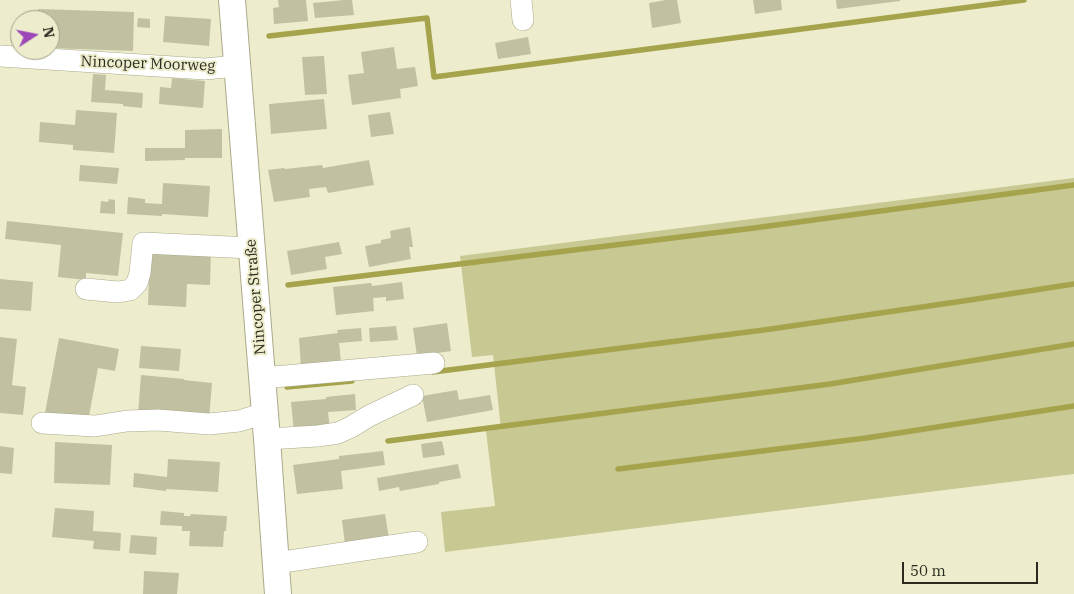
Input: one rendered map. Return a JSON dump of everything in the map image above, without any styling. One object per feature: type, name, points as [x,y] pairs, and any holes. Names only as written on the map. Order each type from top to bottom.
[{"type":"main road","name":"Nincoper Straße","points":[[232,0],[278,594]]},
{"type":"street","name":"Nincoper Moorweg","points":[[0,56],[205,69],[237,66]]},
{"type":"street","points":[[86,289],[118,292],[130,290],[137,283],[140,273],[143,243],[252,248]]},
{"type":"street","points":[[262,378],[434,363]]},
{"type":"street","points":[[42,423],[95,426],[127,421],[158,420],[209,424],[238,421],[318,436],[338,433],[352,427],[369,416],[413,395]]},
{"type":"street","points":[[276,563],[417,542]]},
{"type":"green space","points":[[1074,178],[1074,474],[445,552],[441,512],[495,506],[486,431],[501,429],[493,355],[472,357],[460,256]]},
{"type":"building","points":[[278,0],[306,0],[308,21],[274,24],[273,8],[279,7]]},
{"type":"building","points":[[352,0],[354,15],[315,18],[313,3]]},
{"type":"building","points":[[677,0],[681,23],[652,28],[649,3]]},
{"type":"building","points":[[753,0],[781,0],[782,10],[755,14]]},
{"type":"building","points":[[836,0],[900,0],[900,1],[837,9]]},
{"type":"building","points":[[38,9],[134,12],[133,51],[60,48],[60,10]]},
{"type":"building","points":[[165,16],[211,19],[209,46],[163,42]]},
{"type":"building","points":[[138,18],[150,19],[150,28],[137,27]]},
{"type":"building","points":[[528,37],[531,54],[498,59],[495,43]]},
{"type":"building","points":[[394,47],[397,69],[415,67],[418,86],[400,89],[401,98],[352,105],[348,75],[364,73],[361,52]]},
{"type":"building","points":[[324,56],[327,94],[305,95],[302,57]]},
{"type":"building","points":[[93,74],[106,75],[105,90],[143,93],[142,108],[123,106],[123,104],[91,102]]},
{"type":"building","points":[[172,78],[205,81],[203,108],[159,104],[160,87],[171,88]]},
{"type":"building","points":[[324,99],[327,129],[271,134],[269,104]]},
{"type":"building","points":[[76,110],[117,113],[114,153],[73,150],[73,145],[39,142],[40,122],[75,125]]},
{"type":"building","points":[[390,112],[394,134],[371,137],[368,115]]},
{"type":"building","points":[[222,129],[222,158],[145,161],[145,148],[185,148],[185,130]]},
{"type":"building","points":[[369,160],[374,185],[328,193],[326,187],[309,189],[310,197],[274,202],[268,170],[322,165],[323,168]]},
{"type":"building","points":[[80,165],[119,168],[117,184],[79,181]]},
{"type":"building","points":[[163,183],[210,186],[208,217],[127,214],[128,197],[145,199],[145,203],[162,204]]},
{"type":"building","points":[[109,199],[115,200],[115,214],[100,213],[101,201],[108,202]]},
{"type":"building","points":[[7,221],[123,233],[118,276],[86,273],[86,280],[58,277],[61,245],[5,239]]},
{"type":"building","points":[[410,227],[413,247],[409,247],[411,259],[369,267],[365,246],[381,243],[381,240],[391,238],[390,231]]},
{"type":"building","points":[[339,242],[342,254],[325,257],[327,269],[291,275],[287,251]]},
{"type":"building","points":[[150,249],[211,252],[210,285],[187,284],[186,307],[148,305]]},
{"type":"building","points":[[0,279],[33,282],[31,311],[0,309]]},
{"type":"building","points":[[402,282],[404,299],[386,301],[386,297],[373,298],[374,311],[336,315],[333,287],[371,283],[372,286]]},
{"type":"building","points":[[447,323],[451,351],[417,356],[413,328]]},
{"type":"building","points":[[396,326],[398,340],[370,342],[369,328]]},
{"type":"building","points":[[361,328],[362,341],[339,343],[341,362],[301,367],[299,338],[338,333],[337,330]]},
{"type":"building","points":[[0,337],[17,339],[12,385],[26,387],[23,415],[0,413]]},
{"type":"building","points":[[59,338],[119,349],[115,371],[98,368],[88,421],[45,413]]},
{"type":"building","points":[[141,346],[181,349],[179,371],[139,368]]},
{"type":"building","points":[[141,375],[212,383],[209,419],[138,414]]},
{"type":"building","points":[[457,390],[459,400],[490,395],[493,410],[427,422],[422,396]]},
{"type":"building","points":[[355,394],[356,410],[328,412],[330,428],[294,432],[291,402]]},
{"type":"building","points":[[442,441],[445,455],[423,458],[421,444]]},
{"type":"building","points":[[55,442],[112,445],[110,485],[54,483]]},
{"type":"building","points":[[0,446],[14,448],[12,474],[0,473]]},
{"type":"building","points":[[383,451],[385,465],[341,471],[343,489],[297,494],[293,465],[339,459],[339,456]]},
{"type":"building","points":[[168,459],[220,462],[218,492],[166,489],[166,491],[133,487],[134,473],[167,477]]},
{"type":"building","points":[[458,464],[461,478],[400,491],[399,487],[379,491],[377,478]]},
{"type":"building","points":[[55,508],[94,511],[93,531],[121,533],[120,551],[93,549],[94,541],[52,537]]},
{"type":"building","points":[[161,511],[184,513],[184,516],[191,516],[190,514],[227,516],[223,547],[189,546],[190,531],[182,531],[182,526],[160,525]]},
{"type":"building","points":[[385,514],[389,538],[345,545],[342,520]]},
{"type":"building","points":[[131,535],[157,537],[156,555],[129,553]]},
{"type":"building","points":[[144,571],[179,573],[177,594],[143,594]]},
{"type":"waterway","points":[[269,36],[427,18],[434,77],[1024,0]]},
{"type":"waterway","points":[[288,285],[754,228],[1074,185]]},
{"type":"waterway","points":[[433,372],[764,330],[1074,284]]},
{"type":"waterway","points":[[388,441],[830,384],[1074,344]]},
{"type":"waterway","points":[[287,387],[352,381]]},
{"type":"waterway","points":[[618,469],[866,438],[1074,406]]}]
